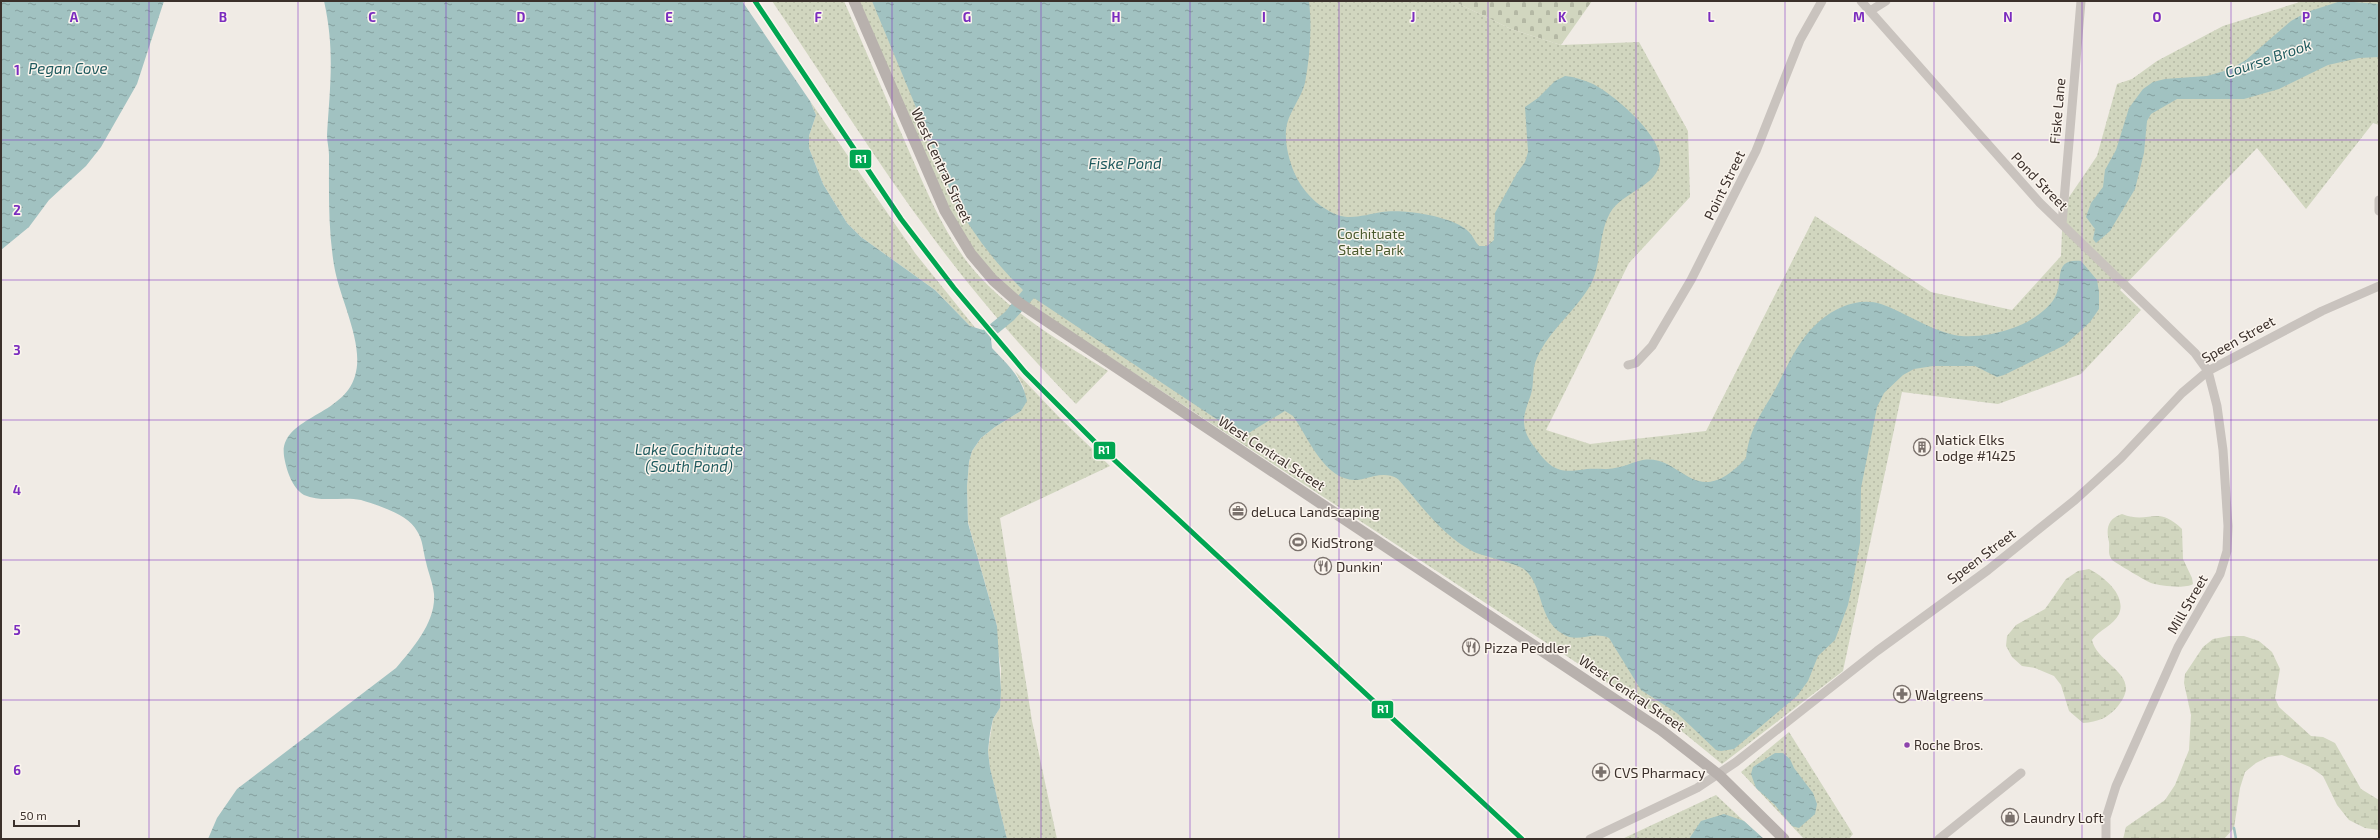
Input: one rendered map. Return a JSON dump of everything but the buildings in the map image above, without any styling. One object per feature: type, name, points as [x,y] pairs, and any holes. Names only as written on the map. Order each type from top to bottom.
[{"type":"main road","name":"West Central Street","points":[[854,1],[945,211],[972,254],[993,280],[1027,310],[1538,647],[1661,730],[1719,775],[1784,839]]},
{"type":"street","name":"Point Street","points":[[1628,365],[1636,363],[1652,346],[1691,280],[1756,151],[1800,40],[1822,1]]},
{"type":"street","name":"Pond Street","points":[[1861,1],[2011,172],[2062,224],[2195,353],[2208,371]]},
{"type":"street","points":[[1870,11],[1886,1]]},
{"type":"street","name":"Fiske Lane","points":[[2062,224],[2081,1]]},
{"type":"street","points":[[2379,200],[2379,211]]},
{"type":"street","name":"Speen Street","points":[[1590,839],[1698,788],[1719,775],[1877,651],[1988,570],[2070,504],[2105,473],[2182,393],[2208,371],[2322,311],[2379,286]]},
{"type":"street","name":"Mill Street","points":[[2106,839],[2106,818],[2116,786],[2178,647],[2220,574],[2227,552],[2228,526],[2221,436],[2214,390],[2208,371]]},
{"type":"street","points":[[1939,839],[2021,773]]},
{"type":"green space","points":[[772,1],[844,1],[923,184],[939,217],[958,249],[980,277],[1009,304],[1041,328],[1108,371],[1076,404],[1002,324],[934,239],[871,151]]},
{"type":"green space","name":"Fiske Pond","points":[[854,1],[1453,1],[1511,29],[1561,45],[1639,42],[1688,131],[1690,197],[1629,263],[1546,430],[1590,444],[1706,431],[1815,216],[1931,292],[2012,310],[2061,256],[2063,206],[2097,156],[2117,84],[2132,79],[2157,61],[2223,26],[2303,1],[2379,1],[2379,125],[2373,123],[2306,209],[2257,148],[2120,290],[2141,310],[2081,374],[1998,404],[1902,392],[1843,671],[1722,764],[1684,733],[1076,335],[1018,302],[963,242]]},
{"type":"green space","points":[[1453,1],[1592,1],[1561,45],[1511,29]]},
{"type":"green space","points":[[810,101],[915,253],[977,330],[970,326],[935,290],[861,237],[847,223],[823,184],[809,148],[809,136],[816,115]]},
{"type":"green space","points":[[1015,371],[1059,417],[1110,466],[1000,518],[1032,721],[1057,839],[1007,839],[990,769],[988,751],[993,719],[1000,708],[1001,668],[997,645],[997,626],[968,522],[967,487],[969,462],[972,451],[981,438],[995,427],[1021,411],[1024,388]]},
{"type":"green space","points":[[2122,514],[2132,517],[2159,516],[2166,518],[2182,529],[2183,559],[2192,578],[2193,584],[2190,586],[2179,587],[2151,583],[2112,560],[2109,553],[2108,529],[2113,519]]},
{"type":"green space","points":[[2089,569],[2107,581],[2117,593],[2120,600],[2121,607],[2117,618],[2098,633],[2092,640],[2102,657],[2123,678],[2126,686],[2125,695],[2118,706],[2110,714],[2093,722],[2083,723],[2069,711],[2061,685],[2054,676],[2035,668],[2022,666],[2012,657],[2006,646],[2007,636],[2016,625],[2045,609],[2066,579],[2078,571]]},
{"type":"green space","points":[[2229,636],[2244,636],[2259,641],[2272,652],[2280,669],[2275,698],[2279,707],[2311,736],[2323,737],[2335,743],[2361,789],[2379,800],[2379,830],[2365,828],[2349,820],[2337,805],[2323,776],[2310,767],[2282,755],[2268,757],[2256,763],[2245,772],[2240,788],[2234,828],[2224,839],[2123,839],[2126,827],[2165,800],[2175,785],[2189,750],[2191,715],[2184,683],[2185,674],[2203,647],[2213,639]]},
{"type":"green space","points":[[1789,732],[1853,834],[1849,839],[1804,839],[1741,772]]},
{"type":"green space","points":[[1716,795],[1763,839],[1622,839]]},
{"type":"water","name":"Pegan Cove","points":[[1,1],[164,1],[137,84],[101,147],[86,166],[49,200],[29,227],[1,250]]},
{"type":"water","name":"Lake Cochituate (South Pond)","points":[[324,1],[742,1],[810,101],[816,115],[809,136],[809,148],[823,184],[847,223],[861,237],[935,290],[970,326],[983,330],[1005,312],[1023,290],[986,249],[956,204],[872,1],[1309,1],[1310,42],[1305,83],[1286,127],[1289,158],[1296,177],[1301,185],[1313,199],[1329,211],[1336,214],[1355,217],[1391,211],[1428,215],[1462,226],[1469,232],[1479,246],[1487,246],[1494,240],[1495,213],[1517,173],[1525,162],[1528,152],[1525,107],[1538,98],[1555,81],[1565,76],[1586,81],[1602,89],[1624,106],[1635,117],[1654,140],[1659,151],[1660,161],[1658,170],[1653,177],[1647,183],[1623,199],[1610,213],[1606,221],[1597,267],[1591,284],[1578,303],[1548,338],[1535,362],[1532,390],[1524,417],[1525,429],[1533,446],[1542,457],[1558,469],[1570,471],[1612,469],[1639,461],[1653,460],[1666,464],[1688,477],[1700,481],[1713,481],[1728,474],[1746,458],[1751,435],[1755,425],[1776,389],[1792,356],[1805,336],[1821,320],[1847,305],[1861,302],[1881,304],[1933,328],[1950,334],[1965,336],[1988,335],[2016,327],[2041,313],[2054,299],[2057,293],[2062,267],[2066,263],[2072,261],[2081,261],[2097,280],[2099,309],[2090,322],[2065,345],[2004,375],[1997,377],[1975,366],[1933,366],[1914,369],[1903,375],[1884,393],[1877,407],[1861,488],[1860,543],[1852,586],[1848,605],[1835,640],[1818,656],[1808,681],[1797,696],[1734,749],[1721,751],[1716,750],[1677,713],[1641,690],[1609,638],[1597,635],[1574,638],[1563,634],[1555,628],[1545,612],[1531,577],[1525,570],[1516,565],[1474,552],[1462,545],[1442,529],[1398,479],[1385,475],[1350,480],[1339,476],[1321,460],[1293,416],[1285,411],[1247,434],[1233,430],[1034,298],[1014,320],[991,339],[992,348],[1018,378],[1027,401],[1021,411],[995,427],[981,438],[972,451],[969,462],[967,487],[968,523],[997,626],[1001,691],[1000,708],[993,719],[988,751],[990,768],[1007,839],[208,839],[217,818],[237,789],[396,668],[422,634],[431,615],[434,604],[432,582],[422,542],[413,525],[392,511],[361,500],[318,499],[304,495],[296,488],[286,467],[284,456],[285,443],[291,433],[301,424],[338,400],[348,390],[355,376],[357,363],[357,350],[337,278],[331,238],[329,210],[329,152],[327,135],[331,52]]},
{"type":"water","name":"Course Brook","points":[[2341,1],[2379,4],[2379,57],[2359,58],[2328,65],[2279,89],[2244,99],[2177,99],[2151,114],[2147,121],[2144,153],[2135,189],[2110,231],[2096,243],[2093,239],[2095,229],[2086,217],[2091,203],[2103,187],[2105,170],[2116,150],[2129,108],[2143,89],[2153,82],[2165,79],[2207,76],[2231,69],[2246,60],[2291,21],[2307,12]]},
{"type":"water","points":[[1775,753],[1783,753],[1790,759],[1794,768],[1813,793],[1817,804],[1815,814],[1799,828],[1792,826],[1775,805],[1756,788],[1751,774],[1753,767]]},
{"type":"water","points":[[1724,814],[1744,821],[1764,839],[1689,839],[1701,821]]},
{"type":"waterway","points":[[2234,828],[2236,839]]},
{"type":"transit line","name":"R1","points":[[755,1],[901,219],[954,288],[1025,372],[1095,442],[1522,839]]},
{"type":"place","name":"Natick Elks Lodge #1425","points":[[1922,447]]},
{"type":"place","name":"deLuca Landscaping","points":[[1238,511]]},
{"type":"place","name":"KidStrong","points":[[1298,542]]},
{"type":"place","name":"Dunkin'","points":[[1323,566]]},
{"type":"place","name":"Pizza Peddler","points":[[1471,647]]},
{"type":"place","name":"Walgreens","points":[[1902,694]]},
{"type":"place","name":"Roche Bros.","points":[[1907,745]]},
{"type":"place","name":"CVS Pharmacy","points":[[1601,772]]},
{"type":"place","name":"Laundry Loft","points":[[2010,817]]},
{"type":"park label","name":"Cochituate State Park","points":[[1371,242]]}]
